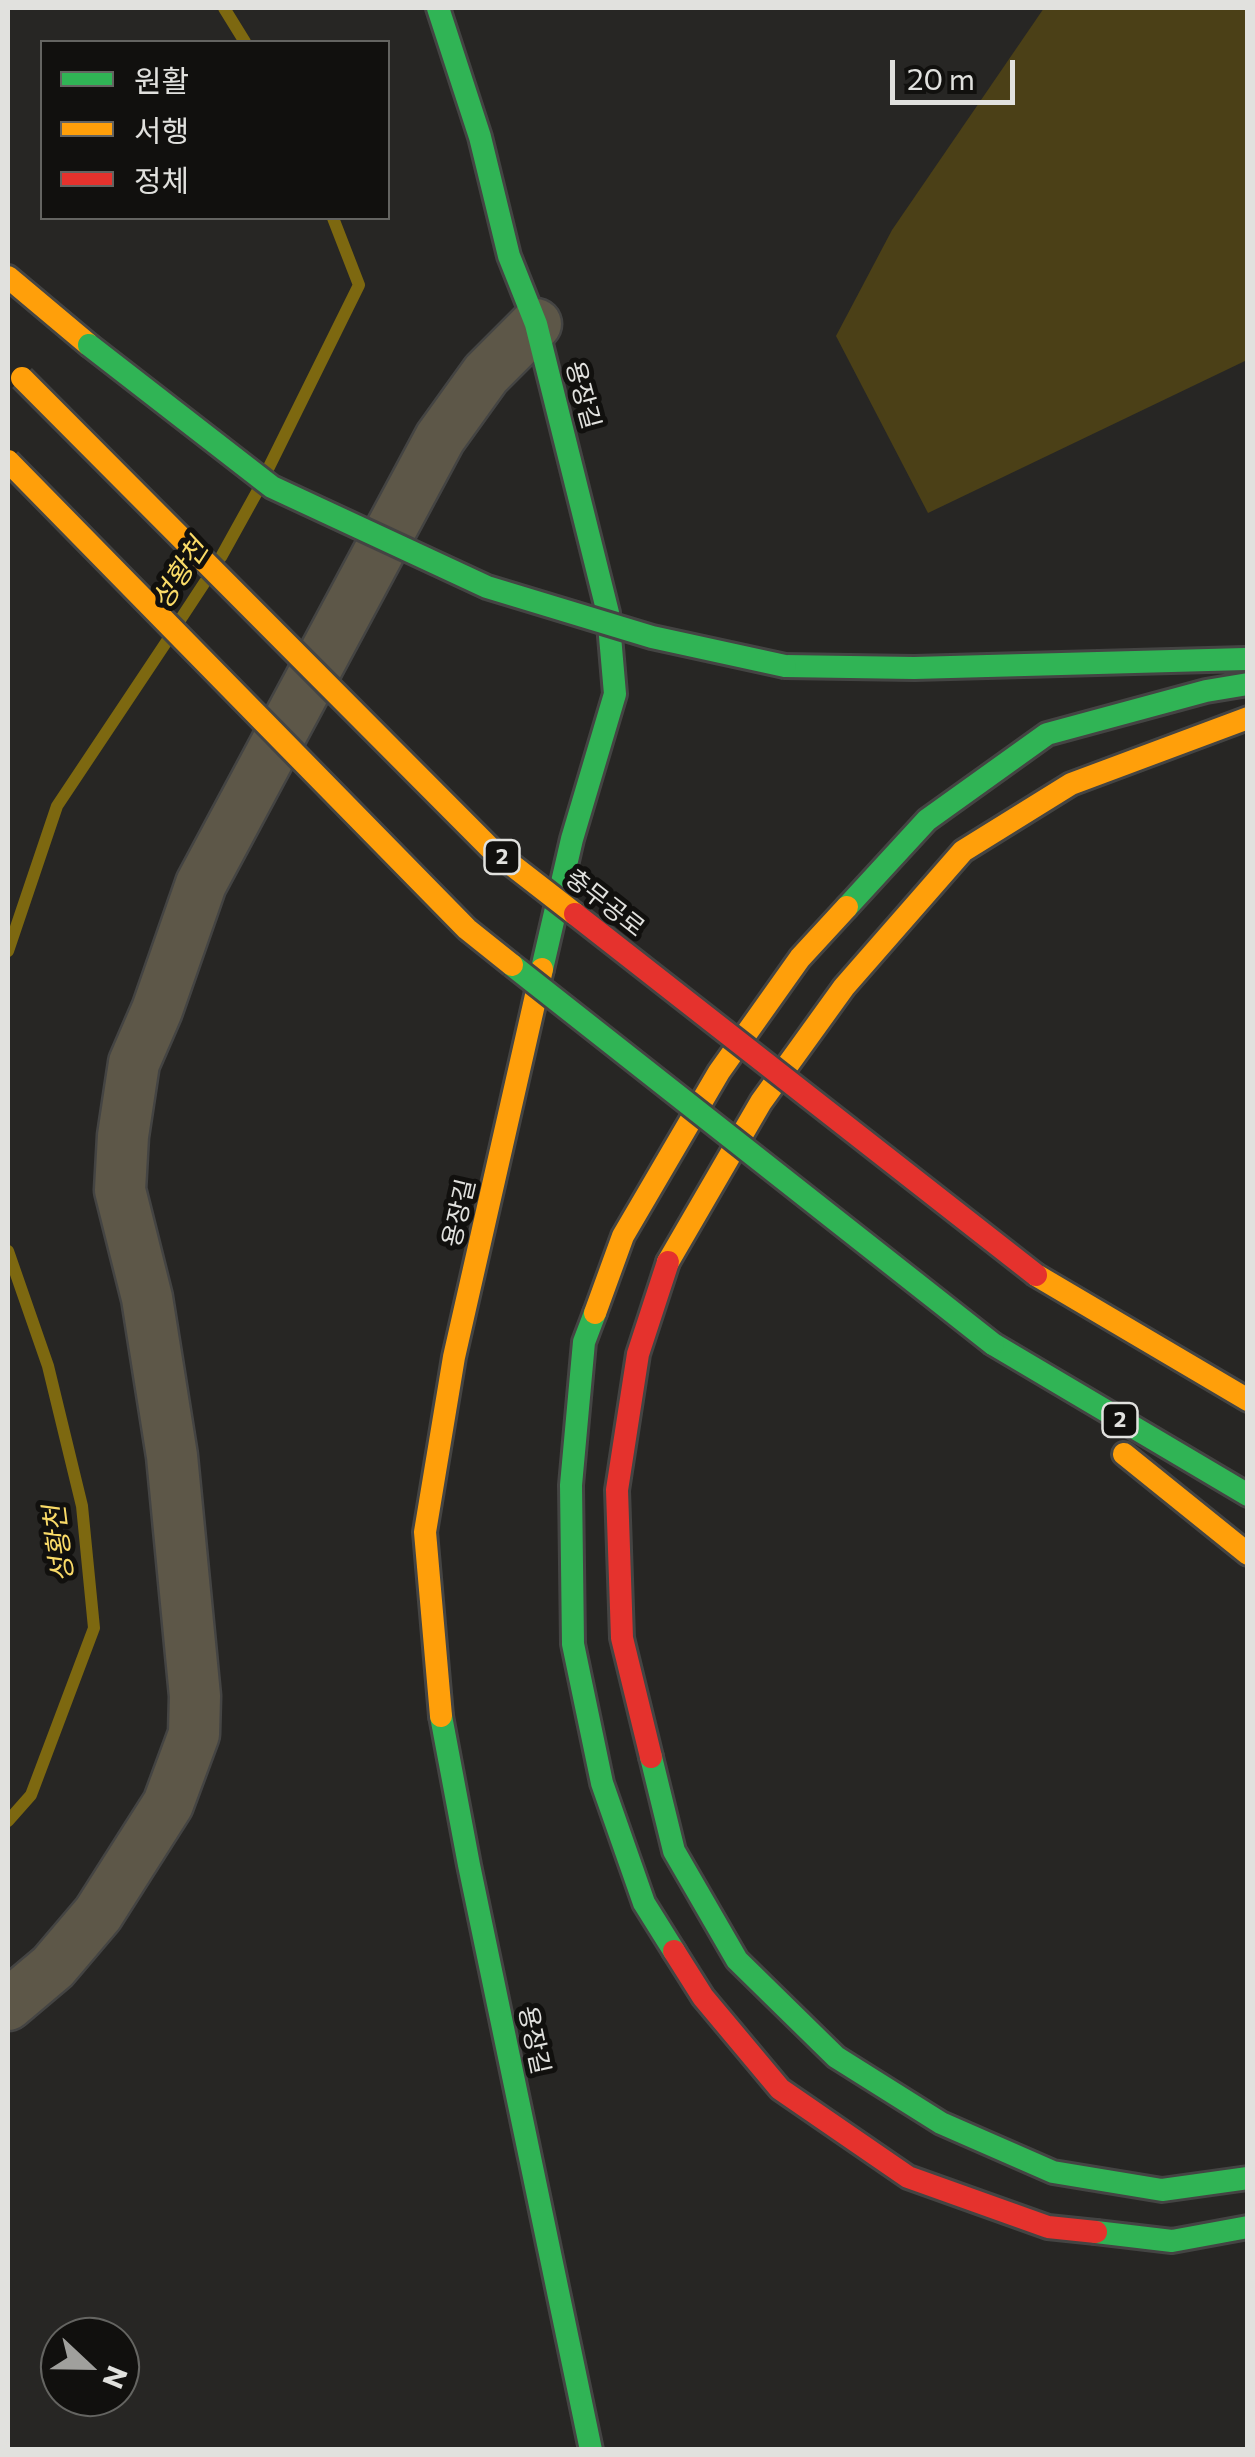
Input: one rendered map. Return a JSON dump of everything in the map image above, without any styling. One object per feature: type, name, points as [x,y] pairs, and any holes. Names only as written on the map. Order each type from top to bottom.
[{"type":"main road","name":"용장길","points":[[438,8],[480,137],[509,256],[536,324],[608,613],[615,694],[572,839],[459,1338],[426,1532],[438,1697],[590,2450]]},
{"type":"main road","points":[[8,278],[272,487],[469,579],[652,637],[785,666],[914,668],[1248,659]]},
{"type":"main road","name":"충무공로","points":[[8,355],[22,378],[490,848],[1036,1275],[1248,1400]]},
{"type":"main road","name":"2","points":[[8,461],[467,929],[993,1344],[1248,1495]]},
{"type":"main road","points":[[1248,684],[1206,691],[1048,734],[926,820],[800,958],[719,1072],[624,1236],[584,1342],[571,1485],[573,1644],[608,1800],[644,1904],[703,1997],[780,2089],[908,2176],[1048,2227],[1172,2241],[1248,2226]]},
{"type":"main road","points":[[1248,718],[1072,784],[963,851],[844,987],[760,1102],[669,1259],[638,1354],[617,1490],[622,1638],[674,1851],[737,1960],[836,2058],[941,2123],[1053,2172],[1162,2190],[1248,2178]]},
{"type":"main road","points":[[1052,1381],[1109,1442],[1248,1554]]},
{"type":"street","points":[[8,2004],[52,1967],[98,1914],[168,1804],[194,1734],[195,1696],[172,1456],[147,1298],[120,1190],[134,1063],[157,1010],[200,884],[440,438],[486,374],[536,324]]},
{"type":"shaded area","points":[[1044,8],[1247,8],[1247,360],[928,513],[836,336],[892,230]]},
{"type":"waterway","name":"성황천","points":[[224,8],[244,40]]},
{"type":"waterway","name":"성황천","points":[[268,469],[359,285],[334,220]]},
{"type":"waterway","name":"성황천","points":[[221,557],[257,492]]},
{"type":"waterway","name":"성황천","points":[[180,620],[205,582]]},
{"type":"waterway","name":"성황천","points":[[8,951],[57,806],[167,641]]},
{"type":"waterway","name":"성황천","points":[[8,1251],[48,1366],[82,1506],[94,1628],[31,1795],[8,1821]]},
{"type":"traffic: fast","points":[[438,8],[480,137],[509,256],[536,324],[608,613],[615,694],[572,839],[542,969]]},
{"type":"traffic: fast","points":[[89,345],[272,487],[487,587],[652,637],[785,666]]},
{"type":"traffic: fast","points":[[785,666],[914,668],[1245,659]]},
{"type":"traffic: fast","points":[[847,907],[927,820],[1047,734],[1206,691],[1248,684]]},
{"type":"traffic: fast","points":[[512,965],[993,1344]]},
{"type":"traffic: fast","points":[[595,1313],[584,1342],[571,1485],[573,1644],[602,1783],[644,1903],[674,1951]]},
{"type":"traffic: fast","points":[[993,1344],[1248,1495]]},
{"type":"traffic: fast","points":[[441,1716],[591,2450]]},
{"type":"traffic: fast","points":[[651,1757],[674,1851],[737,1960],[836,2057],[941,2123],[1053,2172],[1162,2190],[1248,2178]]},
{"type":"traffic: fast","points":[[1096,2232],[1172,2241],[1248,2227]]},
{"type":"traffic: slow","points":[[8,277],[89,345]]},
{"type":"traffic: slow","points":[[22,378],[490,848],[575,914]]},
{"type":"traffic: slow","points":[[8,461],[467,929],[512,965]]},
{"type":"traffic: slow","points":[[668,1262],[761,1102],[844,987],[963,851],[1071,784],[1248,718]]},
{"type":"traffic: slow","points":[[595,1313],[623,1236],[719,1072],[800,958],[847,907]]},
{"type":"traffic: slow","points":[[441,1716],[425,1532],[454,1357],[542,969]]},
{"type":"traffic: slow","points":[[1036,1275],[1248,1400]]},
{"type":"traffic: slow","points":[[1124,1454],[1248,1554]]},
{"type":"traffic: jam","points":[[575,914],[1036,1275]]},
{"type":"traffic: jam","points":[[651,1757],[622,1638],[617,1490],[638,1354],[668,1262]]},
{"type":"traffic: jam","points":[[674,1951],[703,1997],[780,2089],[908,2177],[1048,2227],[1096,2232]]}]
